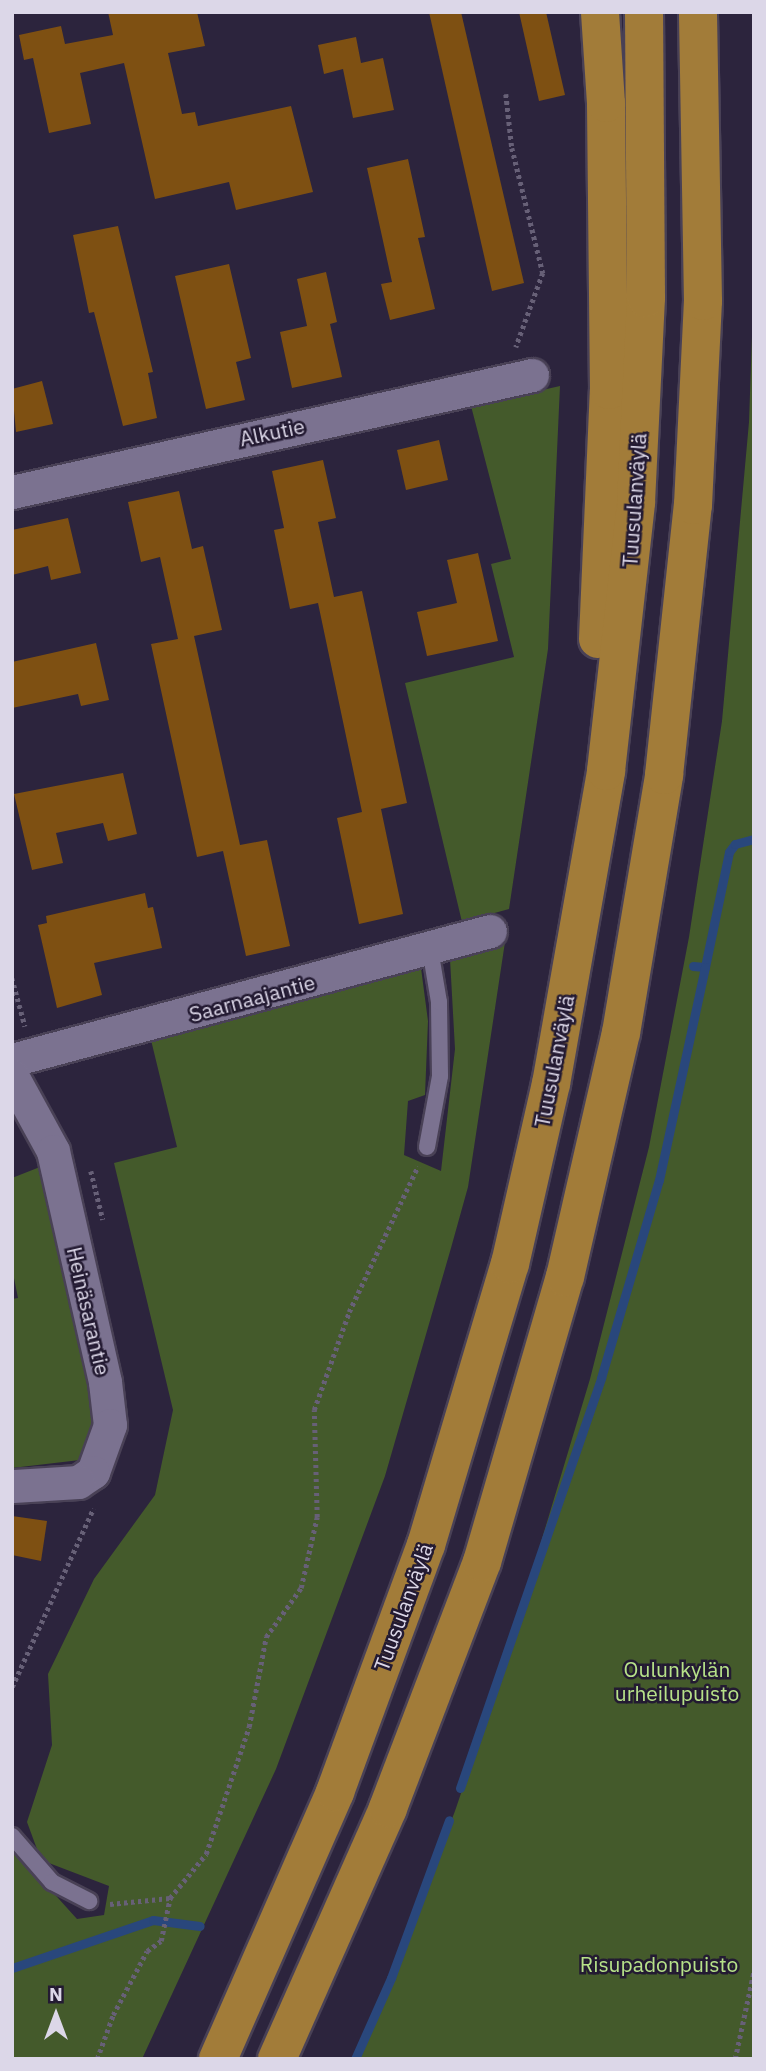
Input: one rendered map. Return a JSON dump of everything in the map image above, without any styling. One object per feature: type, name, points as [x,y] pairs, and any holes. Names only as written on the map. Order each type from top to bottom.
[{"type":"highway","points":[[600,12],[606,103],[609,390],[597,626],[606,771]]},
{"type":"highway","name":"Tuusulanväylä","points":[[218,2059],[335,1792],[426,1545],[470,1406],[510,1264],[551,1084],[606,771],[636,502],[642,366],[644,12]]},
{"type":"highway","points":[[277,2059],[388,1808],[482,1562],[565,1277],[621,1033],[664,775],[693,505],[703,301],[698,12]]},
{"type":"street","name":"Alkutie","points":[[12,492],[518,378]]},
{"type":"street","name":"Saarnaajantie","points":[[20,1049],[430,949],[490,931]]},
{"type":"street","name":"Heinäsarantie","points":[[12,1076],[53,1151],[105,1381],[110,1425],[93,1472]]},
{"type":"street","points":[[12,1486],[78,1482],[93,1472]]},
{"type":"lane","points":[[427,1147],[440,1076],[439,1002],[430,949]]},
{"type":"lane","points":[[12,1836],[52,1882],[89,1901]]},
{"type":"path","points":[[506,94],[512,148],[543,273],[518,378]]},
{"type":"path","points":[[12,978],[20,1049]]},
{"type":"path","points":[[97,2059],[147,1951],[161,1941],[170,1898],[206,1854],[249,1727],[266,1637],[301,1588],[317,1517],[314,1410],[349,1312],[427,1147]]},
{"type":"path","points":[[12,1687],[99,1496],[93,1472]]},
{"type":"path","points":[[89,1901],[118,1905],[170,1898]]},
{"type":"path","points":[[735,2059],[754,1970]]},
{"type":"green space","points":[[754,278],[754,2059],[360,2059],[455,1811],[501,1675],[590,1379],[649,1147],[689,937],[722,721],[749,422]]},
{"type":"green space","points":[[560,386],[548,649],[509,909],[462,922],[405,683],[514,657],[491,564],[511,559],[471,406]]},
{"type":"green space","points":[[505,942],[468,1187],[385,1476],[276,1769],[142,2059],[12,2059],[12,1847],[77,1919],[104,1915],[109,1886],[41,1860],[27,1822],[52,1745],[48,1674],[94,1579],[155,1495],[173,1410],[114,1163],[177,1147],[151,1040],[421,968],[428,1021],[425,1095],[408,1101],[404,1155],[441,1171],[455,1049],[450,959]]},
{"type":"green space","points":[[50,1163],[97,1421],[80,1460],[12,1468],[12,1299],[18,1298],[12,1268],[12,1178]]},
{"type":"building","points":[[108,12],[197,12],[205,46],[168,53],[182,114],[195,112],[198,126],[291,106],[313,192],[236,210],[229,182],[155,199],[124,63],[80,73],[91,124],[49,133],[33,58],[24,60],[19,35],[61,26],[65,44],[113,35]]},
{"type":"building","points":[[429,12],[461,12],[524,283],[492,291]]},
{"type":"building","points":[[519,12],[546,12],[565,95],[539,101]]},
{"type":"building","points":[[356,37],[361,63],[383,58],[394,110],[353,118],[343,69],[324,74],[318,45]]},
{"type":"building","points":[[408,159],[425,237],[418,238],[435,309],[390,320],[381,284],[392,282],[367,168]]},
{"type":"building","points":[[118,226],[153,372],[148,373],[157,418],[123,426],[94,312],[89,313],[73,235]]},
{"type":"building","points":[[229,264],[251,358],[236,362],[245,400],[206,409],[175,276]]},
{"type":"building","points":[[326,272],[337,322],[330,324],[342,377],[292,388],[280,332],[307,326],[297,279]]},
{"type":"building","points":[[42,381],[53,424],[16,432],[12,389]]},
{"type":"building","points":[[439,440],[448,480],[406,490],[397,450]]},
{"type":"building","points":[[323,460],[336,518],[318,522],[334,597],[362,591],[407,803],[381,809],[403,914],[359,924],[337,818],[362,812],[318,603],[290,609],[274,530],[284,528],[272,471]]},
{"type":"building","points":[[179,491],[192,549],[203,546],[222,630],[194,636],[240,845],[267,840],[290,946],[246,956],[223,851],[197,857],[151,644],[178,639],[160,557],[141,562],[128,502]]},
{"type":"building","points":[[68,518],[81,573],[51,580],[48,566],[12,575],[12,530]]},
{"type":"building","points":[[478,553],[498,641],[427,656],[417,612],[457,603],[447,560]]},
{"type":"building","points":[[96,643],[109,700],[81,706],[78,694],[12,708],[12,662]]},
{"type":"building","points":[[123,773],[137,834],[108,841],[103,823],[56,833],[63,863],[32,870],[14,794]]},
{"type":"building","points":[[145,893],[148,908],[153,907],[162,948],[94,963],[102,995],[57,1008],[38,925],[47,923],[46,916]]},
{"type":"building","points":[[12,1516],[47,1521],[41,1561],[12,1555]]},
{"type":"waterway","points":[[693,966],[705,967],[729,852],[735,844],[754,839]]},
{"type":"waterway","points":[[460,1788],[601,1378],[659,1180],[705,967]]},
{"type":"waterway","points":[[355,2059],[391,1978],[449,1820]]},
{"type":"waterway","points":[[12,1968],[153,1920],[200,1926]]},
{"type":"park label","name":"Oulunkylän urheilupuisto","points":[[677,1681]]},
{"type":"park label","name":"Risupadonpuisto","points":[[659,1964]]}]
